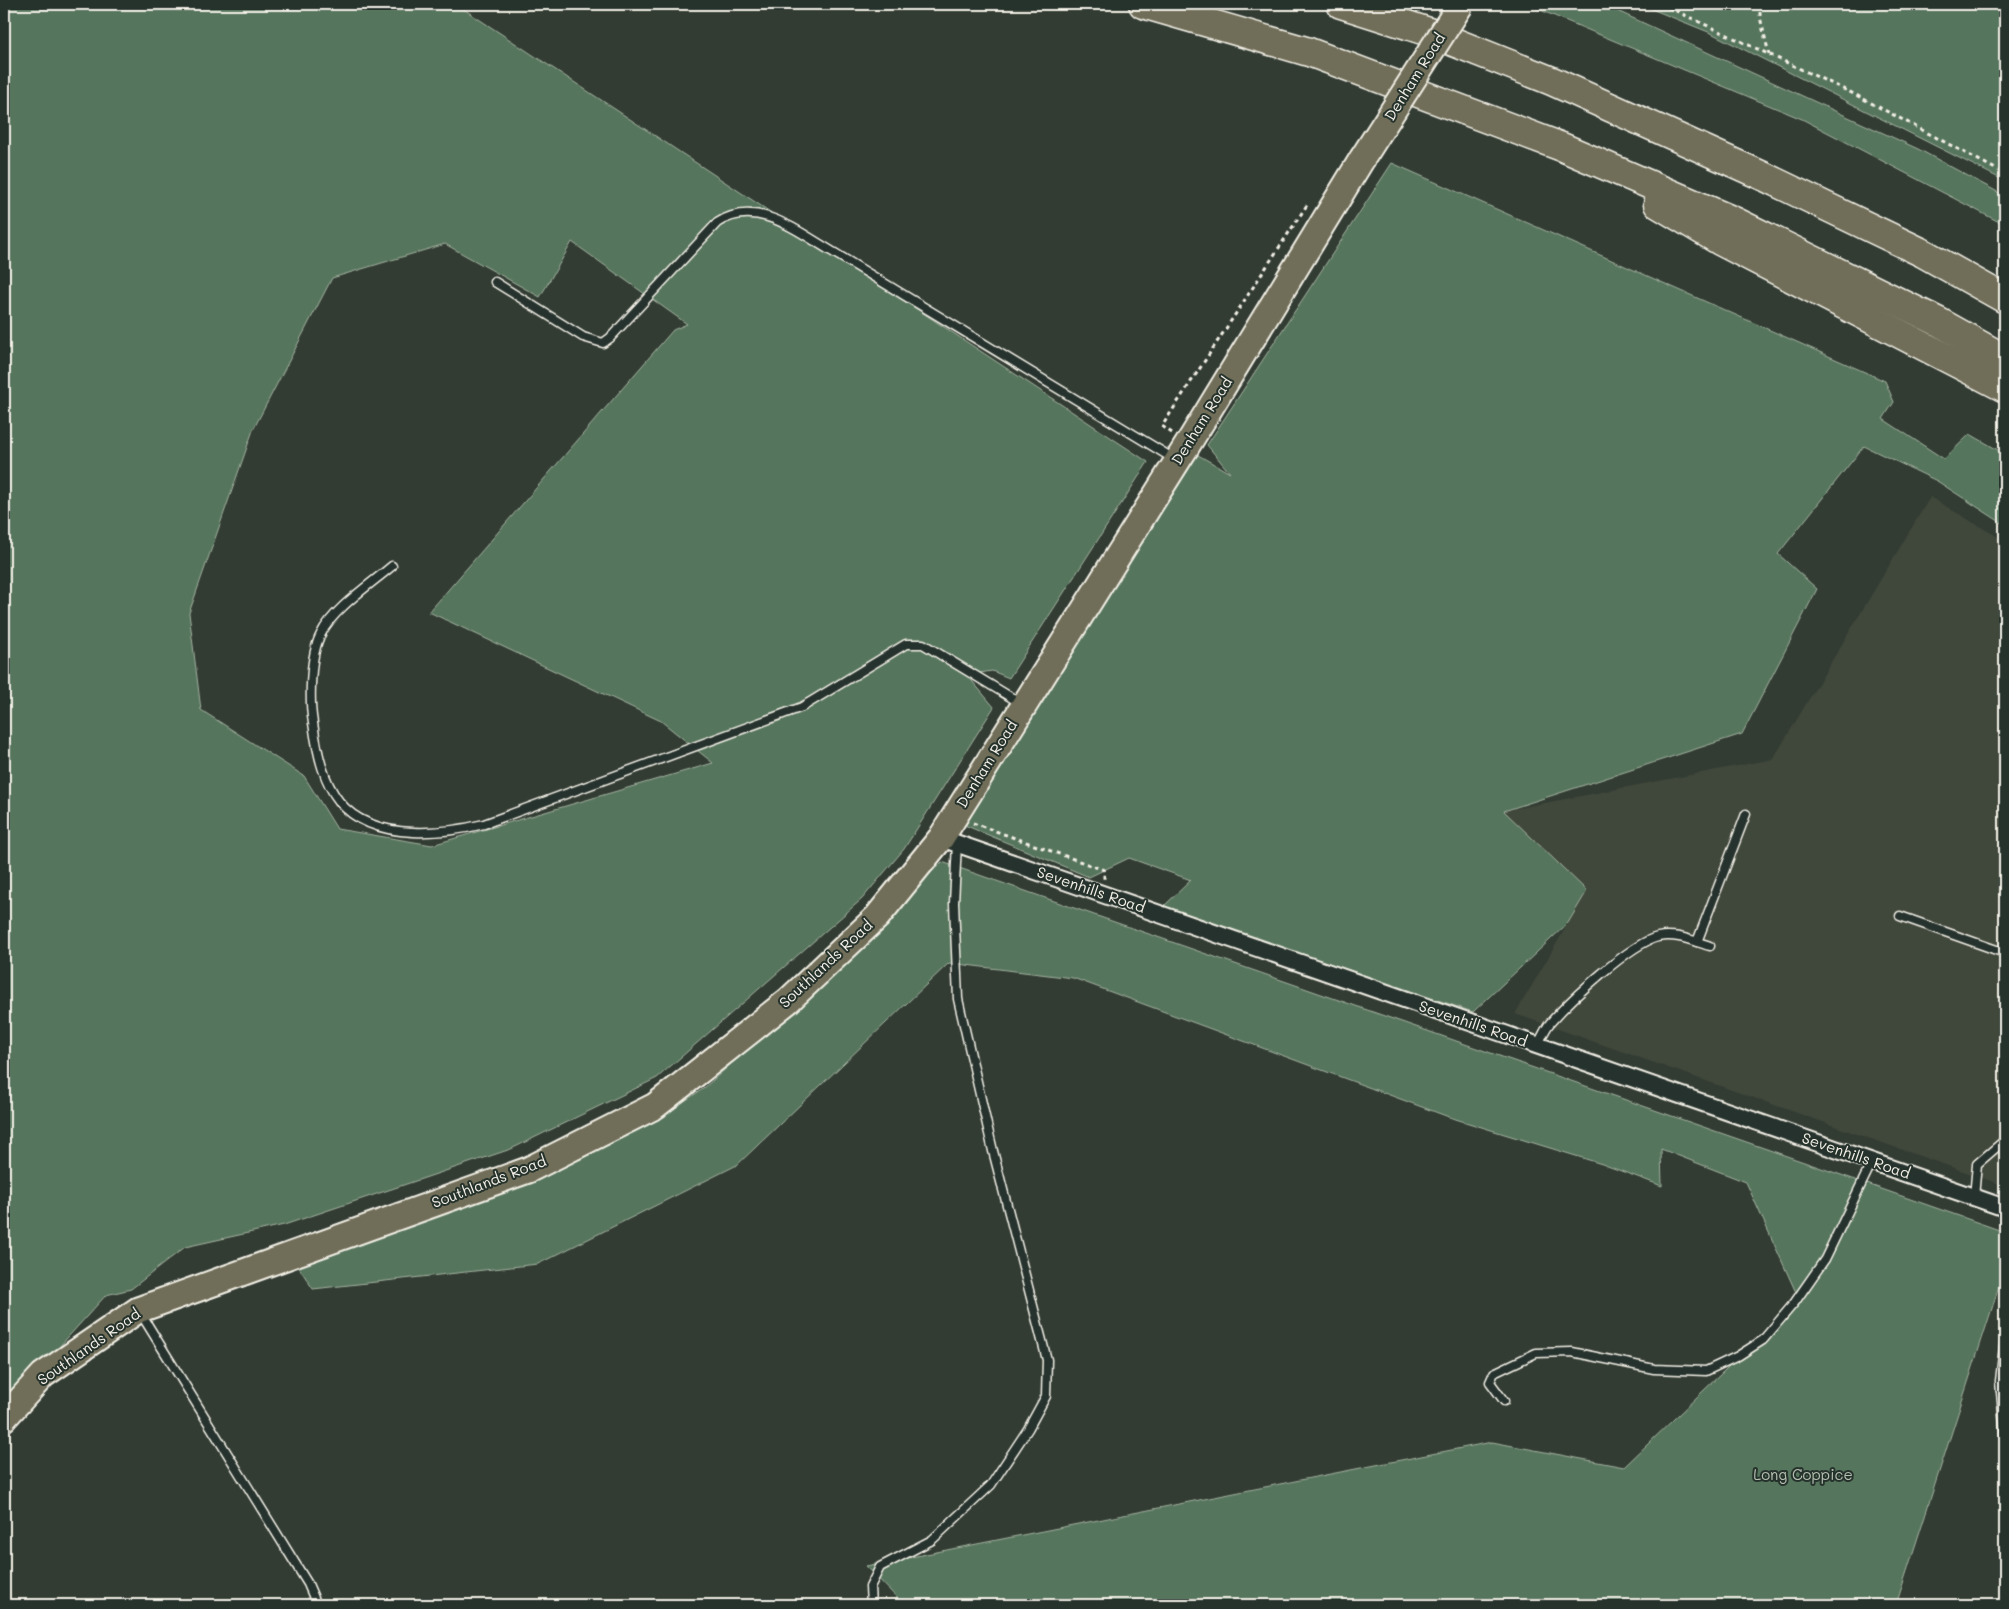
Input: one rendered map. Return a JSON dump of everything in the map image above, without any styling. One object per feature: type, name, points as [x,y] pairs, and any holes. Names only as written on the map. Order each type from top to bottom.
[{"type":"highway","points":[[1143,4],[1309,52],[1562,147],[1734,221],[1939,322],[2005,359]]},
{"type":"highway","points":[[1341,4],[1426,31],[1552,81],[1765,177],[1923,253],[2005,300]]},
{"type":"highway","points":[[1562,147],[1720,241],[2005,388]]},
{"type":"highway","points":[[1939,322],[2005,366]]},
{"type":"main road","name":"Denham Road","points":[[949,841],[1023,705],[1178,461],[1362,159],[1461,4]]},
{"type":"main road","name":"Southlands Road","points":[[4,1418],[43,1375],[138,1310],[528,1170],[655,1106],[788,1001],[876,917],[949,841]]},
{"type":"street","name":"Sevenhills Road","points":[[949,841],[2005,1208]]},
{"type":"lane","points":[[495,282],[583,337],[603,343],[610,338],[717,223],[728,216],[744,213],[764,215],[782,222],[833,252],[1178,461]]},
{"type":"lane","points":[[392,566],[336,615],[321,634],[311,678],[312,715],[317,752],[329,786],[346,809],[359,819],[365,823],[390,830],[456,831],[484,824],[802,707],[819,699],[906,644],[923,644],[1023,705]]},
{"type":"lane","points":[[1697,942],[1746,814]]},
{"type":"lane","points":[[871,1605],[870,1587],[880,1567],[932,1540],[990,1484],[1028,1429],[1046,1396],[1047,1360],[993,1151],[958,998],[949,841]]},
{"type":"lane","points":[[1900,916],[2005,953]]},
{"type":"lane","points":[[1537,1046],[1550,1024],[1612,965],[1637,948],[1657,937],[1677,936],[1710,946]]},
{"type":"lane","points":[[1974,1197],[1977,1164],[2005,1140]]},
{"type":"lane","points":[[1504,1401],[1490,1382],[1494,1373],[1536,1353],[1572,1352],[1654,1369],[1706,1371],[1763,1340],[1795,1302],[1825,1259],[1872,1162]]},
{"type":"lane","points":[[138,1310],[308,1584],[317,1605]]},
{"type":"lane","points":[[2005,1338],[2000,1381],[2005,1437]]},
{"type":"path","points":[[1661,4],[1854,94],[2005,174]]},
{"type":"path","points":[[1760,4],[1760,17],[1769,54]]},
{"type":"shaded area","points":[[1930,497],[2005,541],[2005,1186],[1515,1014],[1587,891],[1503,811],[1773,759]]},
{"type":"green space","points":[[4,4],[456,4],[1148,462],[1009,678],[992,671],[967,675],[994,707],[904,849],[862,899],[657,1078],[511,1149],[284,1225],[185,1247],[131,1289],[106,1295],[4,1408]],"holes":[[[572,242],[687,324],[673,330],[429,612],[661,721],[713,763],[432,845],[337,829],[304,776],[201,710],[189,613],[253,430],[332,278],[445,244],[540,297]]]},
{"type":"green space","points":[[1534,4],[1602,4],[1918,149],[2005,196],[2005,225],[1802,119],[1533,7]]},
{"type":"green space","points":[[1639,4],[2005,4],[2005,181],[1711,33]]},
{"type":"green space","points":[[1392,163],[1885,381],[1894,402],[1883,419],[1944,459],[1970,434],[2005,454],[2005,525],[1937,481],[1864,446],[1778,554],[1817,589],[1742,734],[1504,811],[1587,891],[1568,923],[1473,1012],[1163,907],[1191,880],[1129,858],[1089,877],[962,824],[1198,455],[1230,473],[1207,445]]},
{"type":"green space","name":"Long Coppice","points":[[942,862],[2005,1232],[2005,1268],[1896,1605],[1085,1605],[1082,1600],[992,1605],[904,1605],[866,1566],[1492,1442],[1624,1467],[1799,1299],[1746,1182],[1661,1149],[1662,1186],[1602,1164],[1449,1117],[1073,978],[949,963],[737,1165],[538,1264],[313,1289],[298,1266],[513,1189],[652,1122],[703,1089],[807,996]]}]
